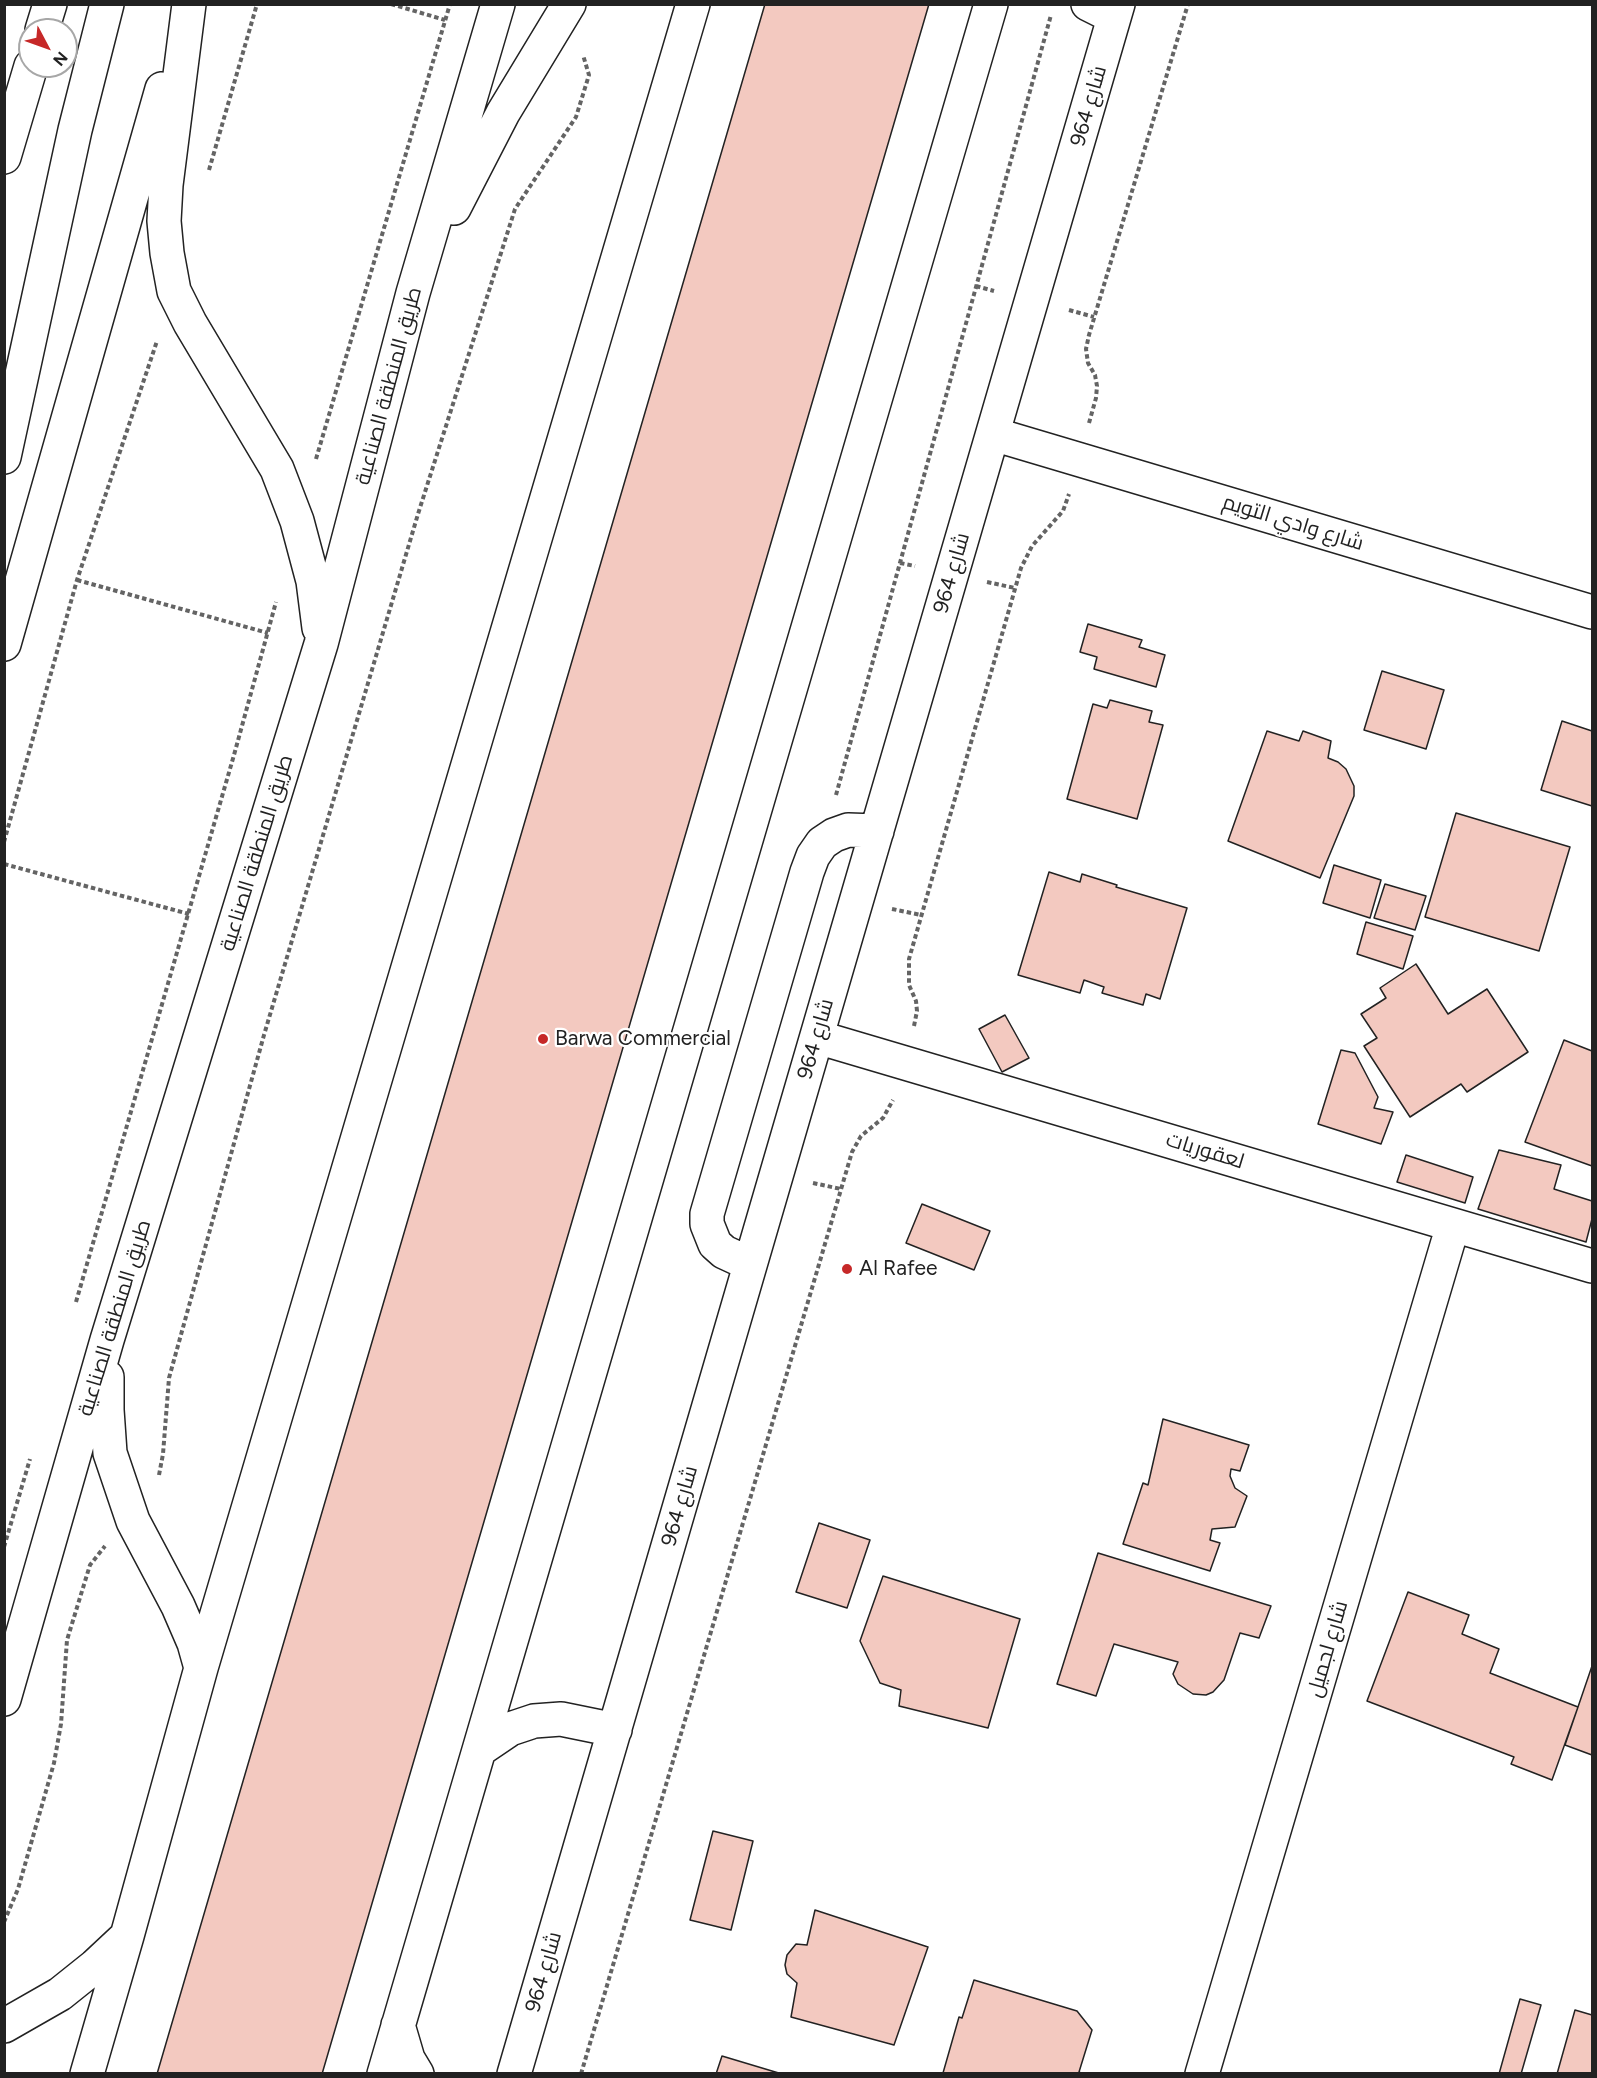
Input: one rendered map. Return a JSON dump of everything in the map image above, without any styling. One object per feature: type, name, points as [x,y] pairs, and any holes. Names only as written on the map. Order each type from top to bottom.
[{"type":"main road","points":[[4,457],[75,130],[107,4]]},
{"type":"main road","points":[[188,4],[166,185],[164,222],[166,253],[174,291],[190,323],[278,469],[297,521],[313,581],[321,644]]},
{"type":"main road","points":[[4,644],[188,4]]},
{"type":"main road","name":"طريق المنطقة الصناعية","points":[[4,1699],[107,1340],[321,644],[413,293],[498,4]]},
{"type":"main road","points":[[413,293],[503,113],[569,4]]},
{"type":"main road","points":[[87,2073],[201,1668],[693,4]]},
{"type":"main road","points":[[384,2073],[991,4]]},
{"type":"main road","name":"شارع 964","points":[[514,2073],[993,434],[1107,9]]},
{"type":"main road","points":[[4,157],[28,78]]},
{"type":"main road","name":"شارع وادي التويم","points":[[993,434],[1593,612]]},
{"type":"main road","points":[[750,1264],[724,1252],[715,1244],[706,1224],[707,1214],[807,872],[813,856],[822,843],[834,835],[848,830],[877,831]]},
{"type":"main road","name":"لعقوريات","points":[[817,1037],[1593,1266]]},
{"type":"main road","name":"شارع لجميل","points":[[1202,2073],[1453,1225]]},
{"type":"main road","points":[[107,1340],[106,1410],[110,1453],[133,1521],[178,1606],[194,1643],[201,1668]]},
{"type":"main road","points":[[479,1750],[510,1729],[534,1721],[561,1719],[615,1730]]},
{"type":"main road","points":[[4,2026],[60,1994],[127,1936]]},
{"type":"main road","points":[[398,2025],[408,2060],[417,2073]]},
{"type":"path","points":[[207,176],[257,4]]},
{"type":"path","points":[[391,4],[445,20]]},
{"type":"path","points":[[314,464],[450,4]]},
{"type":"path","points":[[822,843],[1054,4]]},
{"type":"path","points":[[4,1922],[18,1889],[54,1763],[62,1724],[67,1640],[78,1599],[90,1565],[111,1537],[133,1521],[157,1488],[163,1454],[170,1378],[264,1035],[415,525],[515,209],[576,117],[589,75],[580,45]]},
{"type":"path","points":[[4,842],[77,580],[174,291]]},
{"type":"path","points":[[77,580],[268,633]]},
{"type":"path","points":[[75,1306],[189,914],[277,599]]},
{"type":"path","points":[[4,864],[189,914]]},
{"type":"path","points":[[4,1547],[31,1455]]},
{"type":"building","name":"Barwa Commercial","points":[[765,4],[929,4],[322,2074],[157,2074]]},
{"type":"building","points":[[1088,624],[1142,640],[1139,647],[1165,655],[1156,687],[1094,669],[1097,657],[1080,652]]},
{"type":"building","points":[[1382,671],[1444,690],[1426,749],[1364,730]]},
{"type":"building","points":[[1110,700],[1152,711],[1149,722],[1163,725],[1137,819],[1067,799],[1093,704],[1107,708]]},
{"type":"building","points":[[1562,721],[1592,731],[1592,806],[1541,790]]},
{"type":"building","points":[[1267,731],[1299,741],[1303,731],[1331,741],[1328,758],[1338,762],[1346,769],[1354,786],[1354,796],[1320,878],[1228,841]]},
{"type":"building","points":[[1456,813],[1570,847],[1539,951],[1425,917]]},
{"type":"building","points":[[1334,865],[1381,880],[1370,918],[1323,903]]},
{"type":"building","points":[[1049,872],[1080,882],[1082,874],[1117,885],[1116,887],[1187,908],[1160,999],[1146,994],[1143,1005],[1102,993],[1104,987],[1084,980],[1080,993],[1018,975]]},
{"type":"building","points":[[1385,884],[1426,896],[1415,930],[1374,918]]},
{"type":"building","points":[[1366,922],[1413,936],[1403,969],[1357,954]]},
{"type":"building","points":[[1416,964],[1448,1014],[1487,989],[1528,1052],[1467,1092],[1461,1084],[1410,1117],[1364,1046],[1377,1038],[1361,1014],[1386,998],[1380,988]]},
{"type":"building","points":[[1005,1015],[1029,1058],[1002,1072],[979,1029]]},
{"type":"building","points":[[1564,1040],[1592,1051],[1592,1166],[1525,1142]]},
{"type":"building","points":[[1341,1050],[1355,1053],[1378,1097],[1374,1108],[1393,1112],[1381,1144],[1318,1124]]},
{"type":"building","points":[[1499,1150],[1561,1165],[1554,1189],[1592,1201],[1592,1219],[1586,1242],[1478,1209]]},
{"type":"building","points":[[1406,1155],[1473,1177],[1465,1203],[1397,1182]]},
{"type":"building","points":[[922,1204],[990,1231],[974,1270],[906,1243]]},
{"type":"building","points":[[1163,1419],[1249,1445],[1240,1471],[1231,1469],[1230,1476],[1235,1488],[1247,1496],[1235,1527],[1212,1529],[1210,1540],[1220,1543],[1210,1571],[1123,1544],[1143,1483],[1148,1485]]},
{"type":"building","points":[[819,1523],[870,1540],[847,1608],[796,1592]]},
{"type":"building","points":[[1098,1553],[1271,1606],[1259,1638],[1240,1633],[1224,1680],[1213,1692],[1206,1695],[1193,1694],[1178,1684],[1173,1674],[1178,1662],[1114,1644],[1096,1696],[1057,1684]]},
{"type":"building","points":[[883,1576],[1020,1619],[988,1728],[899,1706],[901,1690],[880,1683],[860,1641]]},
{"type":"building","points":[[1408,1592],[1469,1615],[1462,1634],[1499,1649],[1490,1673],[1578,1707],[1552,1780],[1511,1764],[1514,1757],[1367,1701]]},
{"type":"building","points":[[1592,1666],[1592,1755],[1565,1745]]},
{"type":"building","points":[[713,1831],[753,1841],[731,1930],[690,1920]]},
{"type":"building","points":[[815,1910],[928,1947],[894,2045],[791,2017],[797,1983],[787,1974],[785,1965],[787,1955],[796,1944],[807,1945]]},
{"type":"building","points":[[974,1980],[1077,2011],[1092,2030],[1079,2072],[1083,2074],[943,2073],[959,2017],[962,2018]]},
{"type":"building","points":[[1520,1999],[1541,2005],[1521,2074],[1499,2074]]},
{"type":"building","points":[[1575,2010],[1592,2015],[1592,2074],[1557,2074]]},
{"type":"building","points":[[722,2056],[782,2074],[716,2074]]},
{"type":"place","name":"Barwa Commercial","points":[[543,1039]]},
{"type":"place","name":"Al Rafee","points":[[847,1269]]}]
